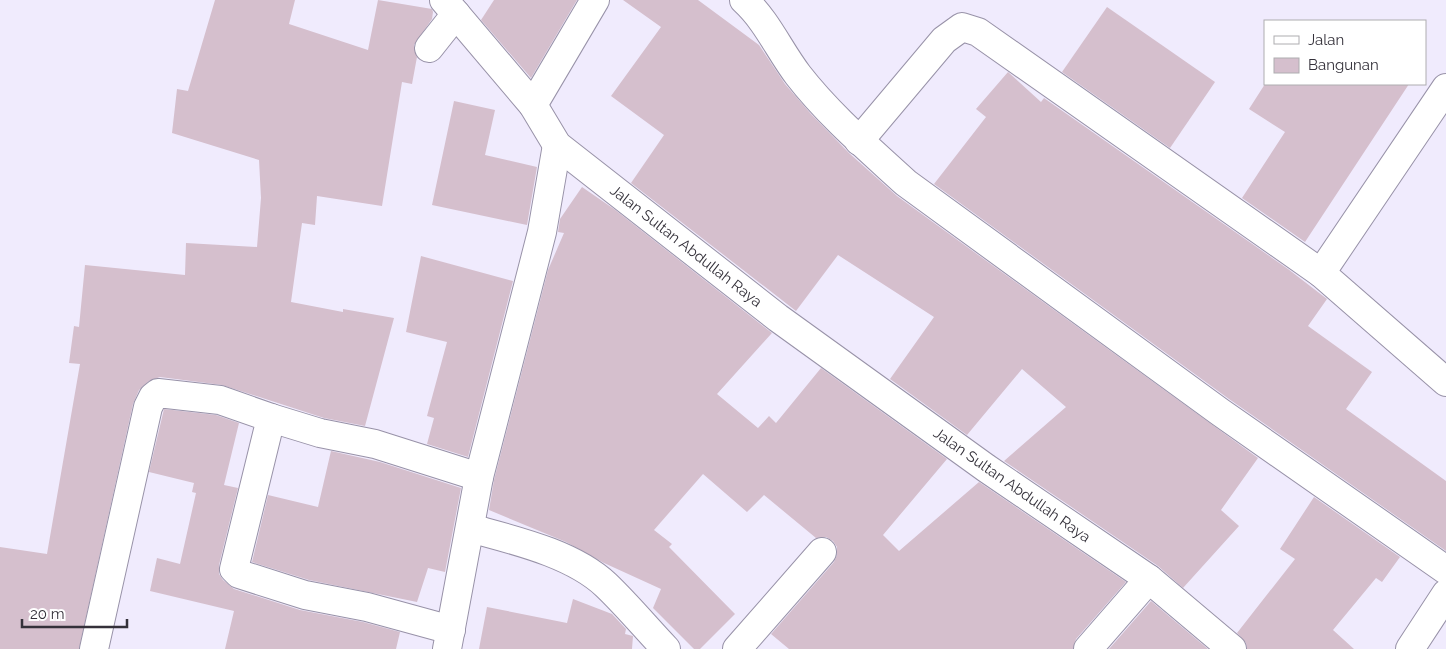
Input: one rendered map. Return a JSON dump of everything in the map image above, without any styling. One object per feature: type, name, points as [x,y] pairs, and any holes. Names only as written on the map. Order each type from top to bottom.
[{"type":"street","points":[[533,105],[595,0]]},
{"type":"street","points":[[744,0],[756,10],[798,75],[859,141],[906,183],[1212,406],[1446,570]]},
{"type":"street","points":[[271,418],[234,569],[239,574],[305,595],[367,607],[449,640],[479,477],[542,232],[557,145],[533,105],[450,7],[429,48]]},
{"type":"street","points":[[859,141],[944,40],[962,27],[978,32],[1321,272],[1446,382]]},
{"type":"street","points":[[1321,272],[1446,88]]},
{"type":"street","name":"Jalan Sultan Abdullah Raya","points":[[557,145],[778,318],[986,468],[1149,578],[1232,649]]},
{"type":"street","points":[[94,649],[148,407],[153,396],[158,393],[220,400],[320,433],[375,444],[479,477]]},
{"type":"street","points":[[470,528],[511,538],[566,560],[588,572],[605,584],[666,649]]},
{"type":"street","points":[[737,649],[822,552]]},
{"type":"street","points":[[1088,649],[1149,578]]},
{"type":"street","points":[[1410,649],[1446,594]]},
{"type":"building","points":[[215,0],[295,0],[289,24],[368,50],[378,0],[432,9],[432,19],[414,45],[417,57],[412,84],[402,82],[382,206],[317,196],[315,225],[302,223],[291,302],[343,312],[343,309],[394,318],[365,426],[324,418],[222,385],[160,377],[149,381],[139,390],[133,404],[79,649],[0,649],[0,547],[47,554],[80,364],[69,363],[74,326],[79,327],[85,265],[185,275],[186,243],[257,247],[261,198],[259,160],[172,133],[177,89],[188,91]]},
{"type":"building","points":[[494,0],[577,0],[531,78],[481,20]]},
{"type":"building","points":[[623,0],[698,0],[759,45],[785,84],[811,114],[849,153],[897,196],[1258,458],[1221,510],[1239,526],[1183,588],[1158,566],[1004,461],[1066,407],[1022,369],[967,435],[890,379],[934,317],[838,255],[796,311],[631,183],[664,135],[611,96],[661,27]]},
{"type":"building","points":[[1107,7],[1215,82],[1170,148],[1062,72]]},
{"type":"building","points":[[1008,72],[1041,102],[1044,98],[1288,269],[1327,299],[1308,326],[1372,372],[1346,409],[1446,481],[1446,551],[1229,399],[934,184],[986,117],[976,109]]},
{"type":"building","points":[[1264,85],[1408,85],[1305,242],[1242,198],[1285,132],[1249,109]]},
{"type":"building","points":[[454,101],[495,110],[485,155],[537,167],[527,225],[432,205]]},
{"type":"building","points":[[582,187],[614,209],[772,333],[717,394],[758,428],[769,416],[776,423],[821,368],[947,459],[883,535],[899,551],[979,482],[1126,582],[1076,639],[1073,649],[789,649],[771,634],[834,562],[837,555],[837,547],[833,541],[826,537],[816,538],[764,495],[747,512],[703,474],[654,530],[672,544],[669,547],[735,614],[700,649],[694,649],[653,608],[661,589],[604,563],[566,542],[489,510],[494,480],[548,270],[564,233],[558,232],[560,219]]},
{"type":"building","points":[[421,256],[513,281],[468,457],[427,444],[434,418],[427,416],[447,342],[406,332]]},
{"type":"building","points":[[164,409],[216,415],[239,423],[224,485],[238,488],[219,565],[219,574],[223,580],[234,589],[300,610],[363,622],[400,632],[396,649],[225,649],[234,611],[150,591],[157,558],[180,564],[196,493],[192,492],[194,483],[149,472]]},
{"type":"building","points":[[331,451],[380,462],[461,488],[445,572],[428,568],[417,602],[309,580],[252,562],[268,495],[318,507]]},
{"type":"building","points":[[1314,497],[1400,557],[1382,582],[1376,578],[1333,630],[1354,649],[1247,649],[1246,643],[1237,633],[1295,559],[1280,549]]},
{"type":"building","points":[[573,599],[612,614],[626,629],[625,634],[633,636],[632,649],[479,649],[487,607],[567,623]]},
{"type":"building","points":[[1151,601],[1208,649],[1109,649]]}]
